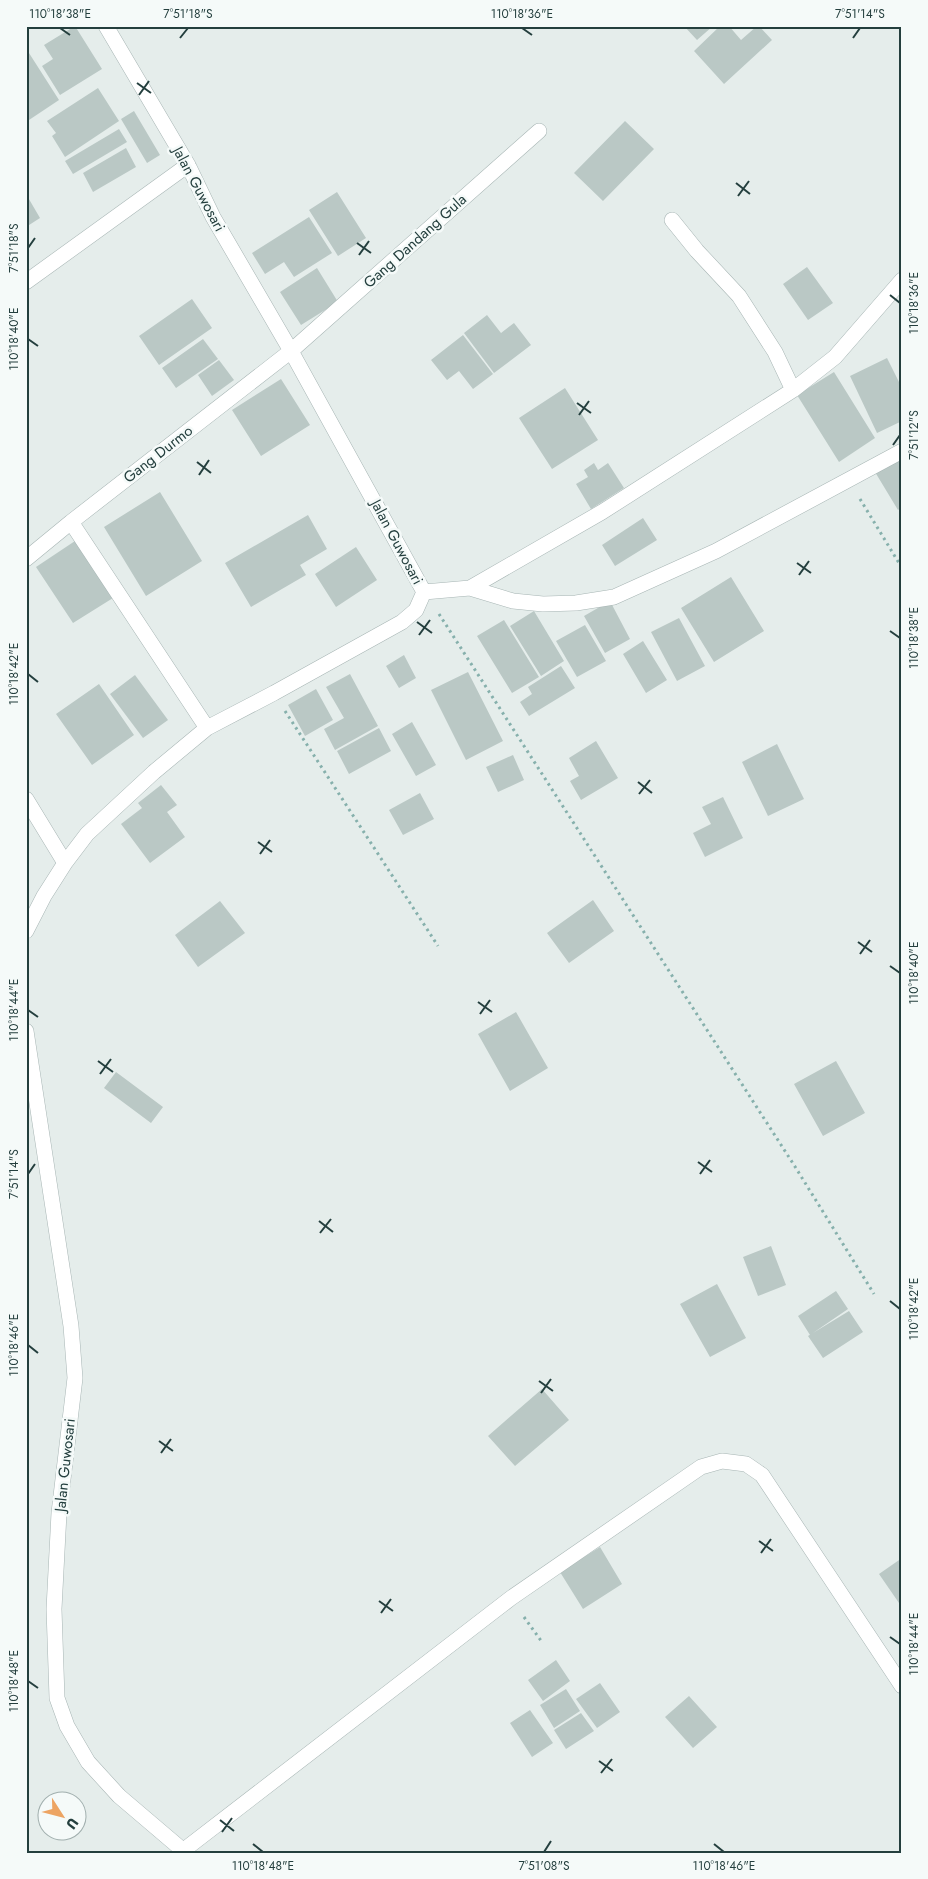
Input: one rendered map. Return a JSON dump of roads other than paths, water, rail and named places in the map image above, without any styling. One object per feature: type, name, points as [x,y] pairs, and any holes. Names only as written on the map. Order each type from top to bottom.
[{"type":"street","name":"Jalan Guwosari","points":[[26,931],[64,863],[87,834],[154,772],[207,728],[402,622],[416,610],[424,592],[291,351],[212,218],[188,165],[106,26]]},
{"type":"street","name":"Gang Dandang Gula","points":[[291,351],[539,131]]},
{"type":"street","points":[[26,282],[188,165]]},
{"type":"street","points":[[672,220],[697,251],[739,296],[775,352],[794,390]]},
{"type":"street","points":[[470,588],[602,512],[794,390],[835,357],[902,280]]},
{"type":"street","name":"Gang Durmo","points":[[26,559],[291,351]]},
{"type":"street","points":[[424,592],[470,588],[513,601],[543,604],[576,603],[614,597],[716,552],[902,450]]},
{"type":"street","points":[[71,522],[207,728]]},
{"type":"street","points":[[26,799],[64,863]]},
{"type":"street","name":"Jalan Guwosari","points":[[26,1031],[71,1326],[75,1378],[59,1513],[54,1609],[57,1698],[67,1726],[88,1762],[119,1796],[183,1852]]},
{"type":"street","points":[[183,1852],[510,1598],[702,1467],[722,1461],[746,1464],[762,1475],[902,1686]]}]
